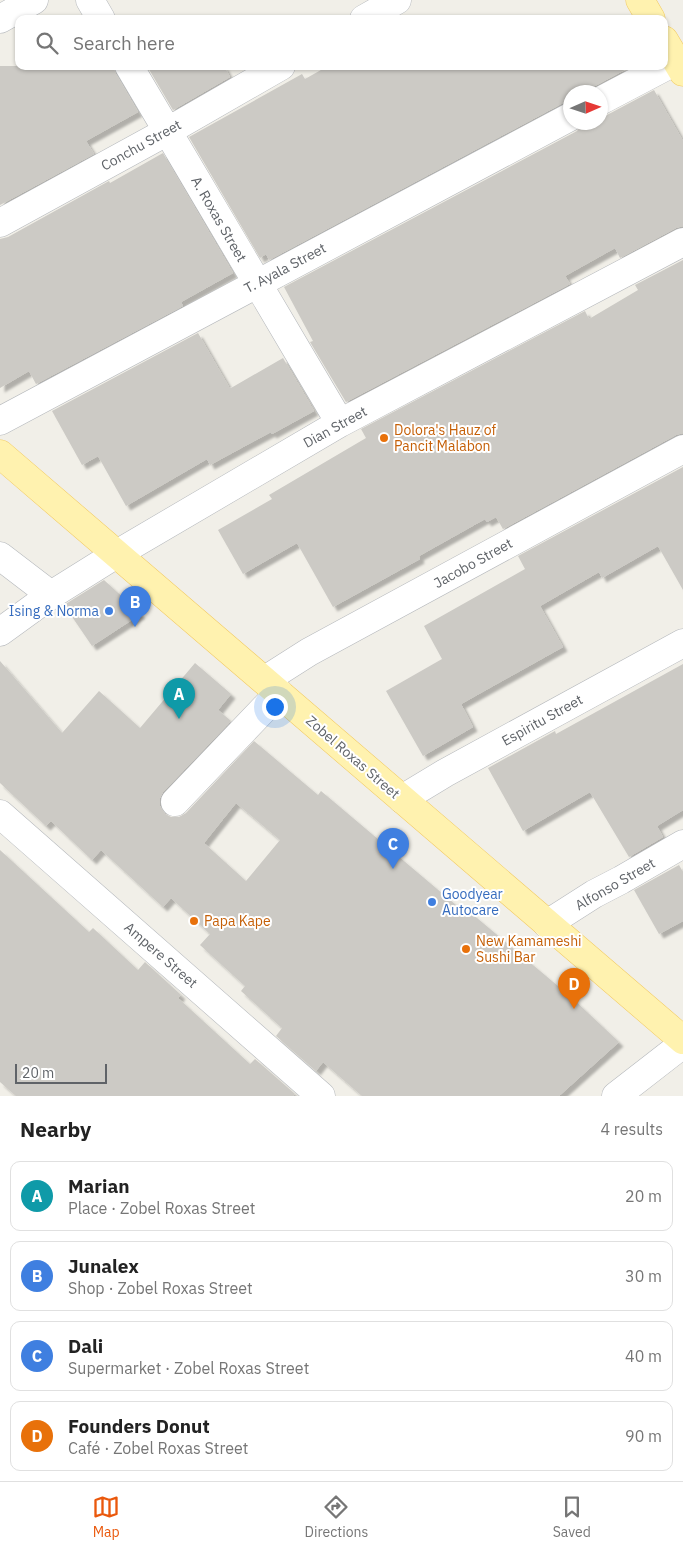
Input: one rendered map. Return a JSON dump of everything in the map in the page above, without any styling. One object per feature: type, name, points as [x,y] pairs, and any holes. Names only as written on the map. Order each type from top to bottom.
[{"type":"main road","points":[[640,0],[649,15]]},
{"type":"main road","name":"Zobel Roxas Street","points":[[0,454],[115,555],[272,687],[683,1042]]},
{"type":"street","points":[[0,19],[34,0]]},
{"type":"street","points":[[90,0],[99,15]]},
{"type":"street","points":[[371,15],[397,0]]},
{"type":"street","name":"A. Roxas Street","points":[[132,70],[340,423]]},
{"type":"street","name":"Conchu Street","points":[[0,222],[168,131],[274,70]]},
{"type":"street","points":[[608,96],[653,70]]},
{"type":"street","name":"T. Ayala Street","points":[[0,422],[563,121]]},
{"type":"street","name":"Dian Street","points":[[0,631],[51,595],[115,555],[340,423],[683,242]]},
{"type":"street","name":"Jacobo Street","points":[[175,802],[272,687],[309,652],[683,448]]},
{"type":"street","points":[[2,562],[51,595]]},
{"type":"street","name":"Espiritu Street","points":[[402,799],[445,773],[683,643]]},
{"type":"street","name":"Ampere Street","points":[[0,814],[321,1096]]},
{"type":"street","name":"Alfonso Street","points":[[547,924],[594,894],[683,844]]},
{"type":"street","points":[[616,1096],[683,1042]]},
{"type":"building","points":[[0,66],[15,66],[15,70],[114,70],[138,112],[86,141],[94,154],[0,205]]},
{"type":"building","points":[[149,70],[226,70],[230,77],[173,110]]},
{"type":"building","points":[[321,70],[625,70],[597,85],[563,85],[563,103],[269,260],[266,254],[260,258],[189,137],[302,74],[305,79]]},
{"type":"building","points":[[654,90],[683,141],[683,226],[620,258],[615,248],[565,276],[570,284],[346,402],[310,342],[313,341],[284,287],[578,130],[608,130],[608,114]]},
{"type":"building","points":[[163,153],[233,273],[181,302],[183,306],[36,384],[29,371],[0,388],[0,239],[8,237]]},
{"type":"building","points":[[683,260],[683,433],[676,435],[503,529],[496,517],[487,522],[485,519],[419,556],[420,559],[333,607],[297,543],[243,574],[218,530],[272,499],[269,495],[366,438],[361,429],[585,311],[589,319],[638,290],[635,285]]},
{"type":"building","points":[[198,333],[229,387],[231,388],[283,358],[314,411],[210,465],[207,459],[126,506],[98,456],[82,465],[52,411]]},
{"type":"building","points":[[683,467],[683,590],[658,546],[602,578],[599,572],[540,606],[563,647],[461,704],[473,727],[423,756],[386,691],[442,659],[424,626],[525,569],[518,556]]},
{"type":"building","points":[[104,580],[141,614],[92,646],[64,605]]},
{"type":"building","points":[[0,661],[62,733],[99,691],[140,728],[195,663],[231,694],[218,710],[231,721],[163,792],[160,798],[160,806],[165,814],[171,817],[179,817],[186,813],[254,741],[318,795],[321,791],[469,916],[471,913],[571,997],[619,1042],[559,1096],[362,1096],[323,1062],[316,1071],[276,1036],[282,1028],[241,991],[245,986],[200,945],[210,934],[171,898],[163,907],[101,850],[92,860],[51,821],[46,826],[0,783]],"holes":[[[236,803],[280,840],[246,881],[204,843]]]},
{"type":"building","points":[[683,664],[683,810],[657,826],[663,837],[629,857],[590,792],[523,831],[488,768],[555,731],[556,734]]},
{"type":"building","points":[[0,850],[89,932],[93,928],[138,970],[145,962],[181,995],[178,998],[250,1064],[255,1059],[295,1094],[293,1096],[16,1096],[0,1082]]},
{"type":"building","points":[[679,865],[683,872],[683,921],[659,934],[634,890]]},
{"type":"place","name":"Dolora's Hauz of Pancit Malabon","points":[[384,438]]},
{"type":"place","name":"Ising & Norma","points":[[109,611]]},
{"type":"place","name":"Junalex","points":[[135,627]]},
{"type":"place","name":"Marian","points":[[179,719]]},
{"type":"place","name":"Dali","points":[[393,869]]},
{"type":"place","name":"Goodyear Autocare","points":[[432,902]]},
{"type":"place","name":"Papa Kape","points":[[194,921]]},
{"type":"place","name":"New Kamameshi Sushi Bar","points":[[466,949]]},
{"type":"place","name":"Founders Donut","points":[[574,1009]]}]
